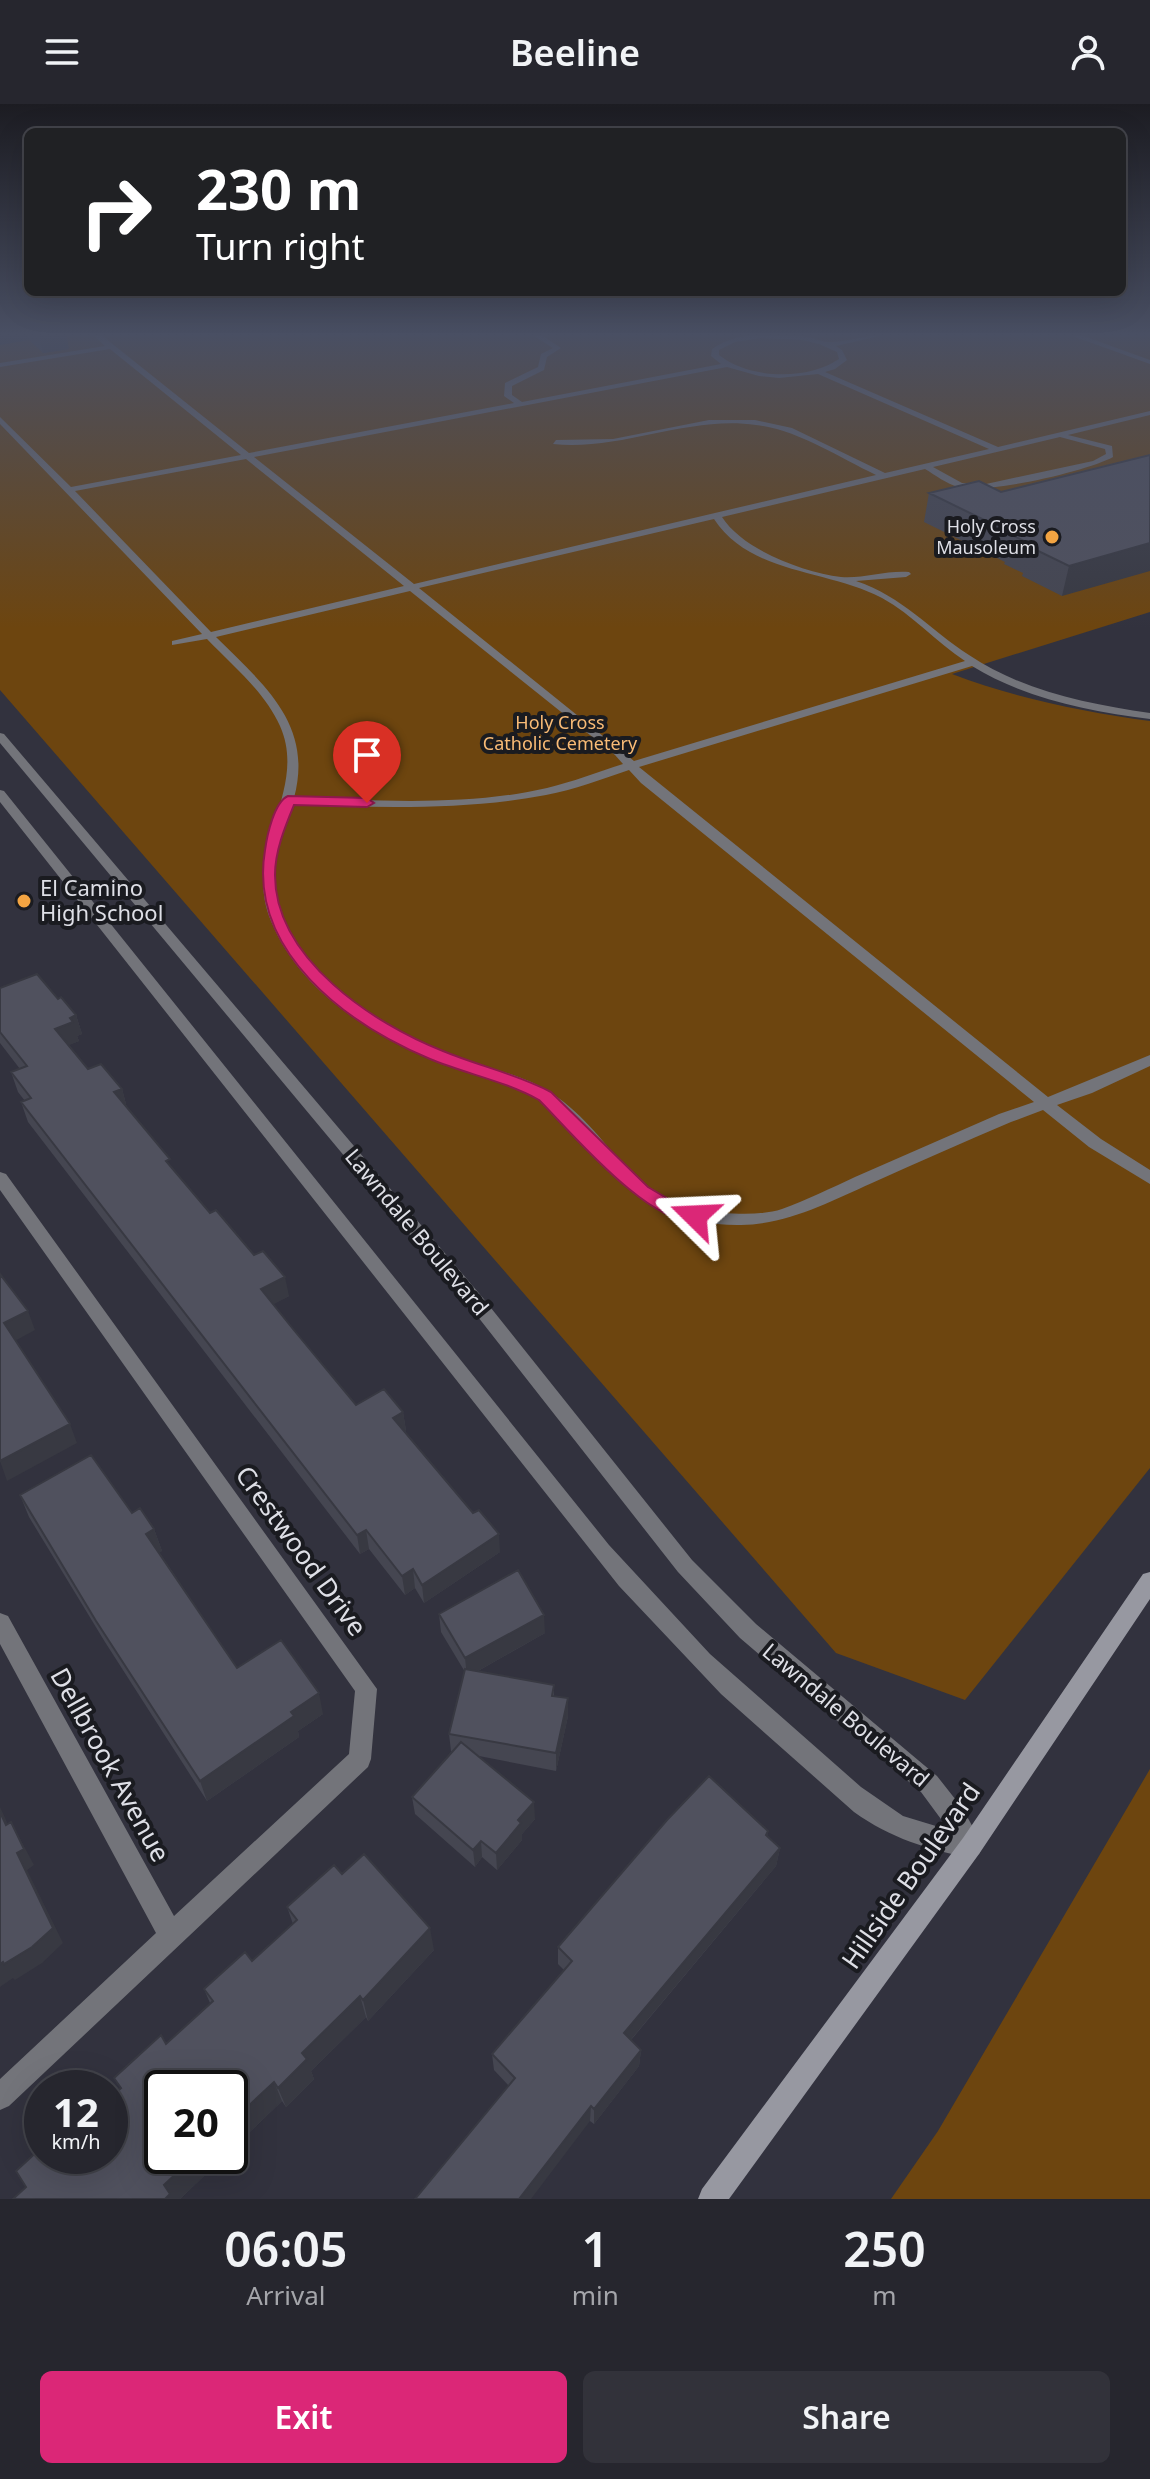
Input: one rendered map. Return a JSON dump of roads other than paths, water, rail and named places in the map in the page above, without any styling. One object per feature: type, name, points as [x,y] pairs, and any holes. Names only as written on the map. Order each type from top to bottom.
[{"type":"main road","name":"Hillside Boulevard","points":[[712,2199],[971,1846],[1150,1581]]},
{"type":"street","points":[[12,432],[267,695],[284,719],[295,749],[296,765],[288,801],[269,856],[270,897],[286,938],[313,976],[353,1010],[404,1041],[526,1086],[545,1096],[572,1119],[622,1175],[665,1205],[695,1216],[726,1220],[756,1220],[783,1215],[1150,1060]]},
{"type":"street","points":[[217,432],[619,753],[657,790],[1046,1104],[1095,1143],[1150,1178]]},
{"type":"street","points":[[69,490],[377,432]]},
{"type":"street","points":[[556,442],[613,441],[660,432]]},
{"type":"street","points":[[793,432],[884,476]]},
{"type":"street","points":[[957,432],[999,450]]},
{"type":"street","points":[[176,643],[1072,432]]},
{"type":"street","points":[[1058,435],[1109,448],[1121,460]]},
{"type":"street","points":[[960,485],[1008,485],[1101,461],[1110,455],[1109,448]]},
{"type":"street","points":[[926,466],[960,485],[1008,493]]},
{"type":"street","points":[[716,515],[731,536],[754,551],[844,579],[910,610],[974,662],[1046,694],[1149,716]]},
{"type":"street","points":[[844,579],[906,574]]},
{"type":"street","points":[[288,801],[471,802],[548,791],[974,662]]},
{"type":"street","name":"Lawndale Boulevard","points":[[0,736],[477,1303],[685,1566],[758,1641],[929,1784],[955,1817],[971,1846]]},
{"type":"street","points":[[0,794],[602,1551],[685,1647],[751,1709],[892,1823],[929,1839],[971,1846]]},
{"type":"street","name":"Crestwood Drive","points":[[0,1178],[366,1689],[360,1759],[0,2097]]},
{"type":"street","name":"Dellbrook Avenue","points":[[0,1623],[171,1935]]},
{"type":"place","name":"Holy Cross Mausoleum","points":[[1052,537]]},
{"type":"place","name":"El Camino High School","points":[[24,901]]},
{"type":"park label","name":"Holy Cross Catholic Cemetery","points":[[560,733]]}]
